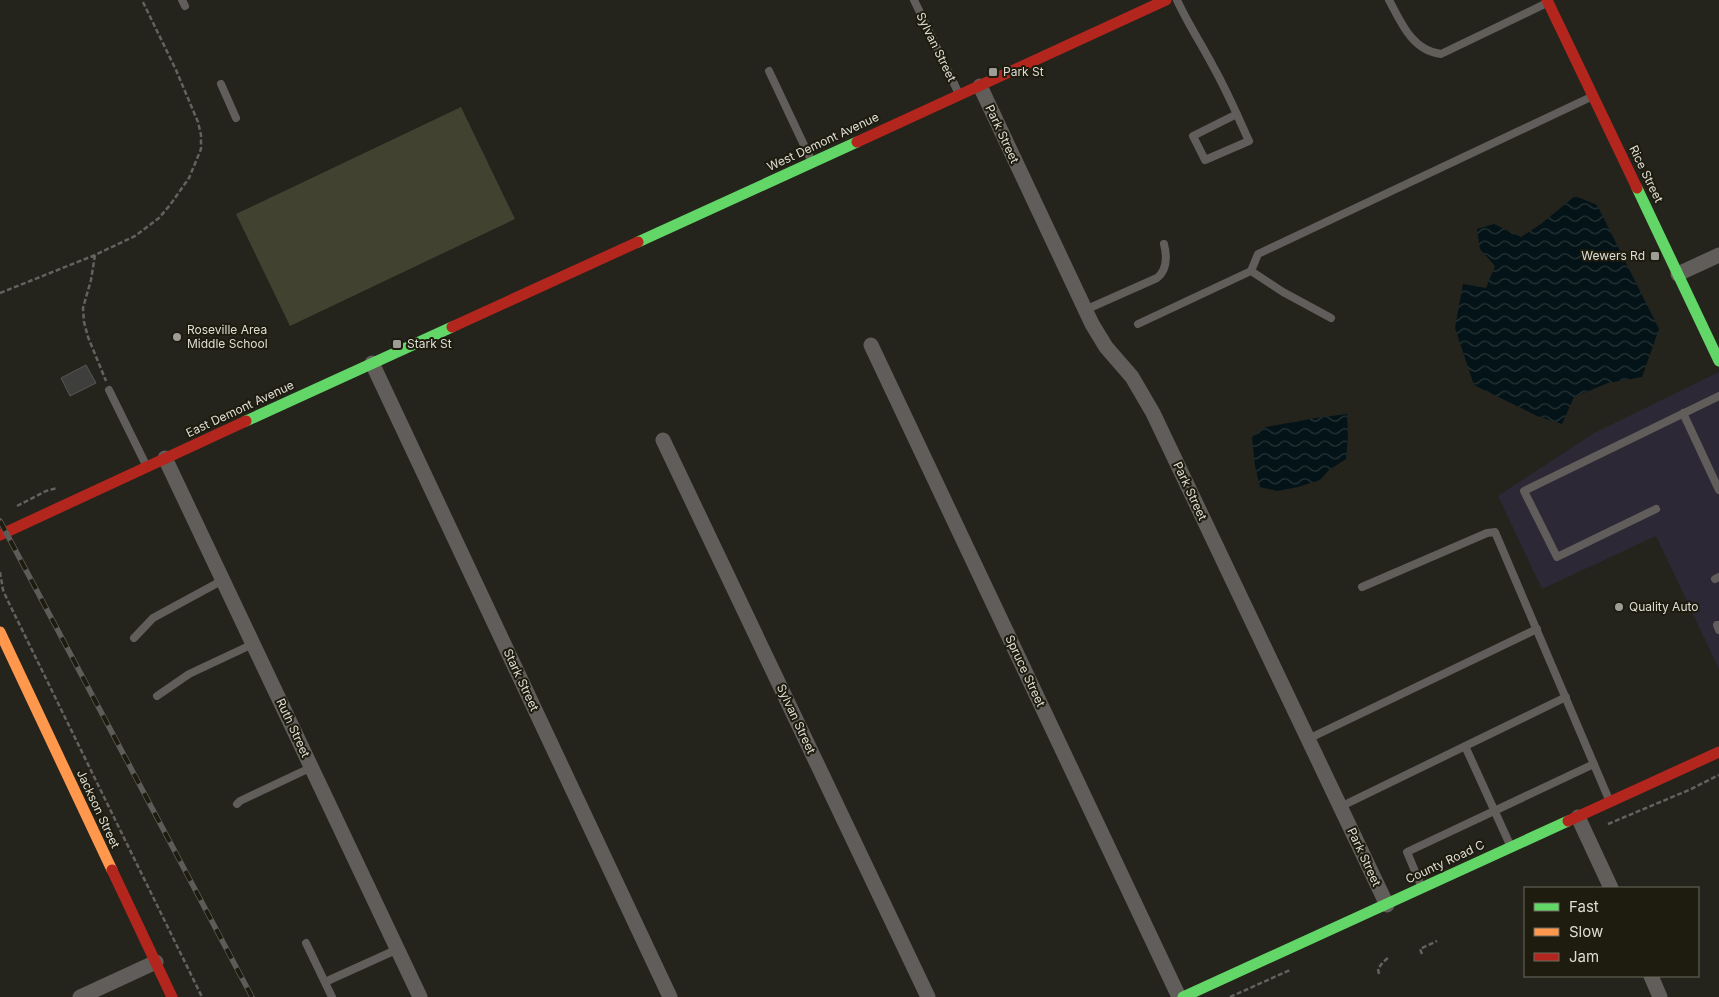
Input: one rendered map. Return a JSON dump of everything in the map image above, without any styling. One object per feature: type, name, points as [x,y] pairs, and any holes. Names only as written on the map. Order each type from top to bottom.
[{"type":"street","name":"West Demont Avenue","points":[[492,308],[1166,0]]},
{"type":"street","name":"Rice Street","points":[[1548,1],[1719,361]]},
{"type":"street","name":"Park Street","points":[[980,86],[1085,310],[1106,347],[1132,377],[1153,413],[1387,905]]},
{"type":"street","points":[[1678,274],[1719,255]]},
{"type":"street","name":"East Demont Avenue","points":[[0,535],[492,308]]},
{"type":"street","name":"Spruce Street","points":[[870,345],[1181,997]]},
{"type":"street","name":"Stark Street","points":[[372,363],[670,997]]},
{"type":"street","name":"Sylvan Street","points":[[663,440],[928,997]]},
{"type":"street","name":"Ruth Street","points":[[165,458],[420,997]]},
{"type":"street","name":"Jackson Street","points":[[0,632],[172,997]]},
{"type":"street","name":"County Road C","points":[[1181,997],[1387,905],[1719,752]]},
{"type":"street","points":[[1578,817],[1611,887]]},
{"type":"street","points":[[80,997],[156,962]]},
{"type":"street","points":[[1651,977],[1660,997]]},
{"type":"lane","name":"Sylvan Street","points":[[914,0],[959,94]]},
{"type":"lane","points":[[1177,0],[1215,69],[1237,114],[1249,141],[1205,160],[1193,136],[1237,114]]},
{"type":"lane","points":[[1389,0],[1405,30],[1420,47],[1432,53],[1441,54],[1548,1]]},
{"type":"lane","points":[[768,71],[812,162]]},
{"type":"lane","points":[[221,84],[236,118]]},
{"type":"lane","points":[[1138,324],[1251,271],[1258,254],[1593,97]]},
{"type":"lane","points":[[1085,310],[1160,275],[1166,255],[1164,244]]},
{"type":"lane","points":[[1251,271],[1283,292],[1331,318]]},
{"type":"lane","points":[[109,390],[146,467]]},
{"type":"lane","points":[[1656,509],[1557,558],[1524,491],[1719,396]]},
{"type":"lane","points":[[1683,413],[1719,490]]},
{"type":"lane","points":[[1362,587],[1487,533],[1495,532],[1610,802]]},
{"type":"lane","points":[[134,638],[153,618],[223,580]]},
{"type":"lane","points":[[1719,624],[1717,625],[1719,630]]},
{"type":"lane","points":[[1308,739],[1537,630]]},
{"type":"lane","points":[[157,696],[189,674],[253,644]]},
{"type":"lane","points":[[1340,807],[1566,697]]},
{"type":"lane","points":[[1464,746],[1511,847]]},
{"type":"lane","points":[[1422,888],[1408,852],[1594,764]]},
{"type":"lane","points":[[237,804],[312,767]]},
{"type":"lane","points":[[306,944],[332,997]]},
{"type":"lane","points":[[325,982],[398,949]]},
{"type":"path","points":[[0,293],[95,255],[135,236],[159,218],[189,178],[201,149],[201,135],[198,122],[176,70],[142,0]]},
{"type":"path","points":[[95,255],[92,280],[83,308],[84,322],[109,390]]},
{"type":"path","points":[[0,572],[3,590],[202,997]]},
{"type":"path","points":[[1601,827],[1689,790],[1719,775]]},
{"type":"path","points":[[1422,954],[1420,950],[1437,940]]},
{"type":"path","points":[[1380,974],[1378,969],[1389,957]]},
{"type":"shaded area","points":[[1719,372],[1719,669],[1656,536],[1542,589],[1498,496],[1594,433]]},
{"type":"green space","points":[[461,107],[515,219],[290,326],[236,214]]},
{"type":"water","points":[[1575,196],[1597,205],[1659,329],[1642,377],[1608,383],[1574,397],[1562,424],[1537,416],[1474,385],[1455,328],[1463,284],[1486,288],[1495,266],[1480,249],[1477,229],[1494,224],[1521,237],[1541,224]]},
{"type":"water","points":[[1347,414],[1348,438],[1346,459],[1329,470],[1320,480],[1277,491],[1260,487],[1255,466],[1252,437],[1266,427]]},
{"type":"building","points":[[86,365],[96,383],[70,396],[61,378]]},
{"type":"railway","points":[[0,521],[252,997]]},
{"type":"traffic: fast","points":[[638,242],[857,142]]},
{"type":"traffic: fast","points":[[1637,188],[1719,361]]},
{"type":"traffic: fast","points":[[246,421],[452,327]]},
{"type":"traffic: fast","points":[[1183,997],[1568,821]]},
{"type":"traffic: slow","points":[[0,632],[112,870]]},
{"type":"traffic: jam","points":[[857,142],[1166,0]]},
{"type":"traffic: jam","points":[[1547,0],[1637,188]]},
{"type":"traffic: jam","points":[[452,327],[638,242]]},
{"type":"traffic: jam","points":[[0,535],[246,421]]},
{"type":"traffic: jam","points":[[1568,821],[1719,752]]},
{"type":"traffic: jam","points":[[112,870],[172,997]]},
{"type":"place","name":"Park St","points":[[993,72]]},
{"type":"place","name":"Wewers Rd","points":[[1655,256]]},
{"type":"place","name":"Roseville Area Middle School","points":[[177,337]]},
{"type":"place","name":"Stark St","points":[[397,344]]},
{"type":"place","name":"Quality Auto","points":[[1619,607]]}]
